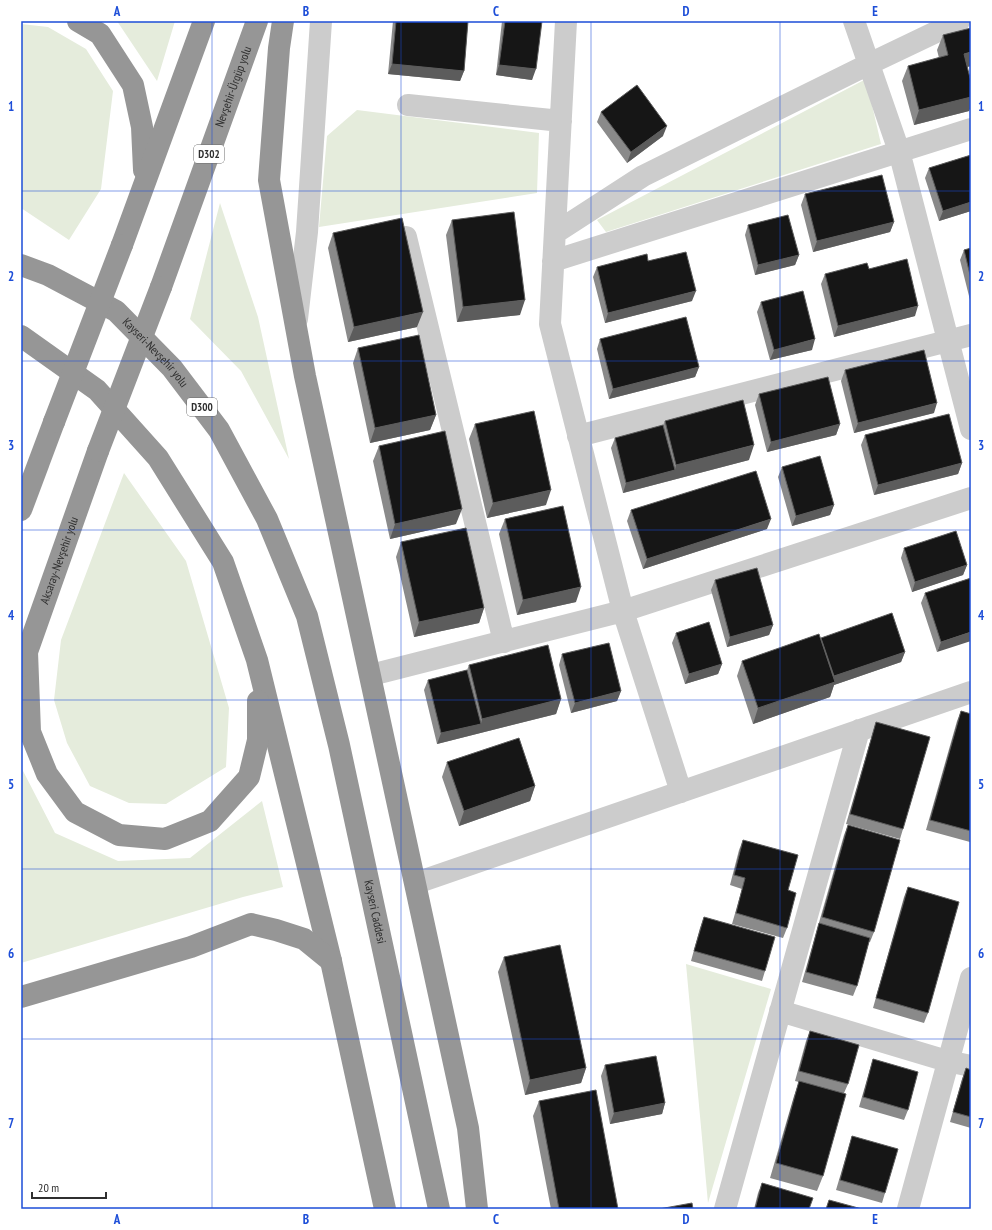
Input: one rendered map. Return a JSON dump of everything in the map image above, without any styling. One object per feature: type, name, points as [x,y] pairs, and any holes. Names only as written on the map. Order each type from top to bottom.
[{"type":"highway","points":[[78,21],[100,34],[133,85],[142,127],[145,179]]},
{"type":"highway","points":[[21,510],[27,478],[54,422],[122,245],[204,21]]},
{"type":"highway","name":"Nevşehir-Ürgüp yolu","points":[[98,452],[161,287],[257,21]]},
{"type":"highway","points":[[283,21],[279,48],[269,180],[305,376],[468,1128],[477,1209]]},
{"type":"highway","points":[[21,250],[48,275]]},
{"type":"highway","name":"Kayseri-Nevşehir yolu","points":[[21,265],[48,275],[116,311],[172,368],[219,430],[267,520],[307,616]]},
{"type":"highway","points":[[21,336],[97,390],[158,458],[223,562],[257,660],[331,961],[385,1209]]},
{"type":"highway","name":"Aksaray-Nevşehir yolu","points":[[24,661],[98,452]]},
{"type":"highway","name":"Kayseri Caddesi","points":[[307,616],[339,745],[439,1209]]},
{"type":"highway","points":[[24,661],[30,732],[47,774],[75,812],[119,835],[165,839],[210,821],[249,777],[258,740],[257,660]]},
{"type":"highway","points":[[21,997],[191,947],[252,924],[304,939],[331,961]]},
{"type":"street","points":[[296,327],[307,232],[321,21]]},
{"type":"street","points":[[566,21],[550,324],[623,611],[681,792]]},
{"type":"street","points":[[854,21],[898,151],[971,429]]},
{"type":"street","points":[[555,233],[643,176],[959,21]]},
{"type":"street","points":[[408,105],[561,121]]},
{"type":"street","points":[[553,261],[971,129]]},
{"type":"street","points":[[406,237],[504,642]]},
{"type":"street","points":[[578,436],[971,334]]},
{"type":"street","points":[[371,675],[623,611],[971,498]]},
{"type":"street","points":[[416,883],[971,692]]},
{"type":"street","points":[[725,1209],[859,730]]},
{"type":"street","points":[[908,1209],[947,1061],[971,978]]},
{"type":"street","points":[[780,1011],[947,1061],[971,1066]]},
{"type":"green space","points":[[117,21],[175,21],[157,81]]},
{"type":"green space","points":[[21,24],[48,27],[86,49],[113,91],[101,189],[69,240],[21,208]]},
{"type":"green space","points":[[866,79],[881,144],[606,232],[597,220]]},
{"type":"green space","points":[[357,110],[539,133],[537,193],[319,227],[327,136]]},
{"type":"green space","points":[[220,203],[258,317],[289,459],[241,371],[190,319]]},
{"type":"green space","points":[[124,473],[186,561],[229,708],[226,767],[166,804],[129,803],[90,786],[67,743],[54,700],[61,640]]},
{"type":"green space","points":[[21,767],[55,833],[118,861],[190,858],[262,801],[283,887],[243,897],[21,963]]},
{"type":"green space","points":[[686,964],[771,989],[708,1203]]},
{"type":"building","points":[[396,21],[468,21],[464,71],[392,64]]},
{"type":"building","points":[[505,21],[542,21],[536,69],[499,65]]},
{"type":"building","points":[[971,28],[971,52],[964,54],[971,82],[971,97],[919,110],[908,66],[948,55],[943,35]]},
{"type":"building","points":[[637,85],[667,126],[631,152],[601,112]]},
{"type":"building","points":[[971,155],[971,202],[943,211],[929,168]]},
{"type":"building","points":[[882,175],[894,222],[817,241],[805,194]]},
{"type":"building","points":[[514,212],[525,300],[463,307],[452,220]]},
{"type":"building","points":[[788,215],[799,255],[758,265],[748,225]]},
{"type":"building","points":[[402,218],[423,312],[354,327],[333,233]]},
{"type":"building","points":[[971,248],[971,279],[964,250]]},
{"type":"building","points":[[686,252],[696,291],[608,313],[597,267],[647,254],[648,261]]},
{"type":"building","points":[[907,259],[918,306],[838,326],[825,274],[867,263],[869,269]]},
{"type":"building","points":[[803,291],[815,339],[774,350],[761,302]]},
{"type":"building","points":[[686,317],[699,367],[613,389],[600,339]]},
{"type":"building","points":[[419,335],[436,415],[375,428],[358,348]]},
{"type":"building","points":[[924,350],[937,403],[858,423],[845,370]]},
{"type":"building","points":[[828,377],[840,424],[771,442],[759,394]]},
{"type":"building","points":[[743,400],[754,445],[676,465],[665,421]]},
{"type":"building","points":[[534,411],[551,490],[493,503],[475,424]]},
{"type":"building","points":[[949,414],[962,463],[878,485],[865,435]]},
{"type":"building","points":[[663,425],[675,470],[626,483],[615,438]]},
{"type":"building","points":[[445,431],[462,509],[395,524],[379,446]]},
{"type":"building","points":[[820,456],[834,505],[796,516],[782,467]]},
{"type":"building","points":[[756,471],[771,519],[647,559],[631,510]]},
{"type":"building","points":[[563,506],[581,587],[523,600],[505,519]]},
{"type":"building","points":[[466,528],[484,608],[419,622],[401,542]]},
{"type":"building","points":[[956,531],[967,565],[915,582],[904,548]]},
{"type":"building","points":[[757,568],[773,625],[730,637],[715,580]]},
{"type":"building","points":[[971,578],[971,632],[941,642],[925,593]]},
{"type":"building","points":[[892,613],[905,652],[834,676],[821,638]]},
{"type":"building","points":[[709,622],[722,664],[689,674],[676,633]]},
{"type":"building","points":[[819,634],[835,682],[758,708],[742,661]]},
{"type":"building","points":[[609,643],[621,691],[575,703],[562,654]]},
{"type":"building","points":[[548,645],[561,699],[482,719],[469,665]]},
{"type":"building","points":[[467,670],[481,724],[441,733],[428,680]]},
{"type":"building","points":[[961,711],[971,714],[971,831],[930,820]]},
{"type":"building","points":[[876,722],[930,737],[903,829],[850,814]]},
{"type":"building","points":[[519,738],[535,786],[464,811],[447,762]]},
{"type":"building","points":[[848,825],[900,840],[874,932],[822,917]]},
{"type":"building","points":[[743,840],[798,855],[788,890],[796,893],[787,928],[736,913],[745,878],[734,875]]},
{"type":"building","points":[[908,887],[959,902],[928,1013],[876,998]]},
{"type":"building","points":[[704,917],[775,937],[765,971],[694,951]]},
{"type":"building","points":[[819,923],[870,938],[857,986],[806,972]]},
{"type":"building","points":[[560,945],[586,1068],[530,1080],[504,957]]},
{"type":"building","points":[[810,1031],[859,1045],[848,1084],[799,1071]]},
{"type":"building","points":[[656,1056],[665,1103],[614,1113],[605,1065]]},
{"type":"building","points":[[873,1059],[918,1072],[908,1110],[863,1097]]},
{"type":"building","points":[[966,1068],[971,1070],[971,1117],[953,1112]]},
{"type":"building","points":[[799,1081],[846,1094],[823,1176],[776,1163]]},
{"type":"building","points":[[596,1090],[618,1209],[559,1209],[539,1101]]},
{"type":"building","points":[[852,1136],[898,1149],[885,1193],[840,1180]]},
{"type":"building","points":[[762,1183],[813,1198],[809,1209],[755,1209]]},
{"type":"building","points":[[829,1200],[862,1209],[826,1209]]},
{"type":"building","points":[[692,1203],[693,1209],[659,1209]]}]
